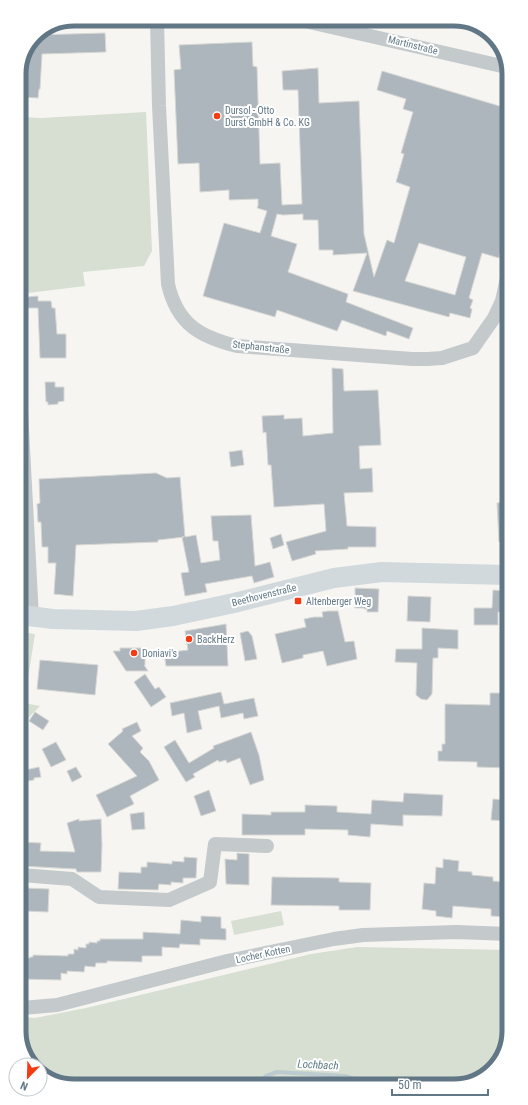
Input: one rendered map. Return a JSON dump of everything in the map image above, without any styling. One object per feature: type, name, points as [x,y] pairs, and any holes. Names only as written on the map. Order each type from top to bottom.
[{"type":"main road","name":"Beethovenstraße","points":[[26,616],[53,620],[136,621],[159,618],[234,603],[334,578],[382,572],[502,574]]},
{"type":"street","name":"Stephanstraße","points":[[157,26],[158,106],[168,284],[170,297],[178,311],[187,322],[199,332],[215,341],[237,346],[412,359],[442,358],[473,348],[494,318],[502,301]]},
{"type":"street","name":"Martinstraße","points":[[327,26],[501,66]]},
{"type":"street","points":[[26,875],[72,879],[99,897],[169,900],[210,882],[215,844],[267,846]]},
{"type":"street","name":"Locher Kotten","points":[[26,1008],[57,1004],[227,961],[348,937],[363,935],[456,932],[502,934]]},
{"type":"shaded area","points":[[146,112],[152,251],[144,266],[83,272],[85,286],[26,293],[26,117],[42,118]]},
{"type":"shaded area","points":[[26,633],[35,634],[26,690]]},
{"type":"shaded area","points":[[26,703],[40,706],[26,720]]},
{"type":"shaded area","points":[[281,911],[284,925],[234,935],[231,921]]},
{"type":"shaded area","points":[[357,947],[502,950],[501,1041],[494,1058],[488,1065],[478,1073],[464,1078],[70,1079],[53,1074],[48,1071],[48,1057],[34,1057],[32,1055],[27,1041],[26,1017],[35,1018],[86,1008],[311,954]]},
{"type":"building","points":[[105,33],[106,52],[42,54],[38,98],[26,97],[26,70],[28,61],[36,45],[46,35]]},
{"type":"building","points":[[252,42],[253,66],[257,67],[260,164],[280,163],[282,205],[302,204],[298,90],[283,90],[282,71],[318,68],[319,103],[359,101],[364,234],[374,277],[387,240],[394,243],[410,187],[396,182],[404,154],[401,153],[413,112],[403,109],[406,99],[377,90],[382,71],[502,107],[502,246],[499,258],[482,253],[469,298],[473,300],[470,308],[472,309],[470,318],[450,313],[449,317],[353,291],[367,253],[333,255],[333,250],[319,250],[318,220],[303,220],[303,214],[277,214],[271,236],[297,244],[288,272],[348,294],[346,302],[413,328],[409,339],[387,331],[386,336],[342,320],[337,331],[277,310],[275,317],[203,296],[224,223],[260,233],[267,211],[257,208],[258,199],[229,200],[229,190],[200,192],[199,163],[178,164],[174,70],[181,69],[179,45]],"holes":[[[419,243],[466,257],[455,295],[405,281]]]},
{"type":"building","points":[[38,296],[38,301],[51,301],[52,308],[55,308],[57,334],[66,334],[66,358],[40,358],[38,308],[27,308],[27,297]]},
{"type":"building","points":[[332,368],[343,369],[344,391],[378,390],[381,445],[359,446],[360,469],[372,468],[373,492],[344,493],[347,526],[376,527],[376,547],[348,547],[348,549],[315,551],[316,554],[292,561],[286,542],[326,531],[324,504],[274,507],[271,465],[268,465],[266,432],[263,433],[262,416],[284,415],[284,419],[302,418],[303,436],[333,433]]},
{"type":"building","points":[[45,382],[55,382],[55,387],[64,387],[64,401],[58,402],[58,404],[48,405],[48,402],[46,402]]},
{"type":"building","points":[[242,450],[244,465],[231,467],[229,452]]},
{"type":"building","points":[[156,473],[167,478],[180,477],[185,537],[196,535],[201,563],[220,560],[218,541],[213,541],[211,516],[251,515],[255,566],[270,562],[274,577],[254,583],[252,576],[205,584],[207,592],[185,596],[181,573],[189,572],[182,537],[158,540],[158,542],[76,545],[73,596],[54,594],[56,563],[48,563],[48,547],[42,547],[41,522],[38,522],[37,504],[40,503],[39,479]]},
{"type":"building","points":[[502,502],[502,542],[499,542],[497,503]]},
{"type":"building","points":[[281,534],[284,545],[273,549],[270,538]]},
{"type":"building","points":[[355,588],[379,589],[378,612],[367,612],[367,609],[364,608],[355,608]]},
{"type":"building","points":[[493,590],[502,591],[502,612],[498,612],[498,625],[474,625],[474,608],[492,608]]},
{"type":"building","points":[[408,596],[431,597],[430,622],[407,621]]},
{"type":"building","points":[[338,611],[345,642],[354,641],[357,659],[327,666],[323,651],[303,655],[303,658],[282,663],[275,634],[306,627],[304,619],[323,617],[322,612]]},
{"type":"building","points":[[226,624],[228,666],[166,666],[164,653],[188,650],[185,631]]},
{"type":"building","points":[[422,628],[458,630],[458,649],[438,648],[438,658],[433,658],[432,694],[427,700],[421,699],[416,695],[417,663],[395,662],[396,649],[422,649]]},
{"type":"building","points":[[248,631],[252,636],[257,659],[245,661],[240,633]]},
{"type":"building","points":[[120,648],[145,648],[144,665],[148,671],[126,671],[113,651],[120,651]]},
{"type":"building","points":[[40,660],[98,665],[95,695],[37,689]]},
{"type":"building","points":[[145,674],[155,689],[159,687],[166,697],[151,707],[134,682]]},
{"type":"building","points":[[221,692],[224,704],[254,698],[258,716],[244,719],[243,713],[221,718],[219,706],[198,711],[202,729],[187,733],[184,713],[172,716],[170,703]]},
{"type":"building","points":[[490,693],[502,693],[502,768],[477,767],[477,762],[438,761],[438,751],[442,751],[442,744],[445,744],[445,704],[490,705]]},
{"type":"building","points":[[35,712],[49,721],[43,730],[29,721]]},
{"type":"building","points":[[137,722],[141,731],[132,736],[143,748],[140,752],[149,761],[159,780],[130,796],[134,804],[107,817],[96,795],[137,776],[108,744],[123,731],[122,729]]},
{"type":"building","points":[[251,732],[259,755],[264,780],[250,785],[240,758],[227,763],[226,760],[219,762],[218,760],[193,774],[195,777],[186,782],[164,747],[175,740],[189,763],[214,748],[213,746]]},
{"type":"building","points":[[56,742],[66,760],[51,767],[42,749]]},
{"type":"building","points":[[39,767],[41,777],[26,781],[26,770]]},
{"type":"building","points":[[76,767],[82,777],[72,782],[67,771]]},
{"type":"building","points":[[209,790],[216,811],[201,816],[194,796]]},
{"type":"building","points":[[404,793],[443,795],[442,816],[403,815],[403,826],[371,824],[370,837],[348,835],[348,830],[305,829],[305,835],[242,835],[242,814],[271,815],[271,812],[305,812],[305,805],[337,806],[337,812],[371,814],[372,800],[403,802]]},
{"type":"building","points":[[493,799],[502,800],[502,821],[491,820]]},
{"type":"building","points":[[144,812],[145,829],[132,830],[130,814]]},
{"type":"building","points":[[79,819],[79,821],[101,819],[101,872],[77,872],[76,869],[26,866],[26,842],[41,843],[40,851],[75,852],[67,823]]},
{"type":"building","points":[[237,853],[249,854],[249,885],[226,884],[225,859],[237,860]]},
{"type":"building","points":[[184,857],[197,858],[196,878],[183,878],[183,883],[171,882],[171,885],[159,884],[158,890],[118,889],[119,872],[141,873],[141,867],[147,867],[147,862],[172,864],[172,861],[184,862]]},
{"type":"building","points":[[443,859],[459,861],[458,871],[472,872],[472,875],[493,877],[493,881],[502,882],[502,917],[491,916],[491,909],[453,906],[452,918],[436,916],[436,911],[422,909],[424,883],[435,884],[436,867],[443,868]]},
{"type":"building","points":[[272,877],[339,878],[339,882],[371,883],[370,910],[339,910],[339,906],[271,905]]},
{"type":"building","points":[[26,888],[49,889],[48,912],[26,911]]},
{"type":"building","points":[[201,916],[221,917],[221,928],[226,929],[226,940],[200,939],[200,945],[180,944],[179,948],[162,947],[162,956],[142,956],[142,962],[107,961],[107,963],[96,963],[95,967],[85,966],[84,972],[67,971],[67,974],[61,973],[61,980],[26,979],[26,958],[33,957],[33,955],[68,956],[68,954],[74,954],[74,949],[78,950],[78,947],[86,948],[86,944],[89,944],[89,942],[97,943],[100,939],[143,939],[143,932],[180,934],[181,920],[201,922]]},
{"type":"waterway","name":"Lochbach","points":[[263,1079],[266,1076],[277,1072],[345,1076],[354,1079]]},
{"type":"place","name":"Dursol - Otto Durst GmbH & Co. KG","points":[[217,116]]},
{"type":"place","name":"Altenberger Weg","points":[[298,601]]},
{"type":"place","name":"BackHerz","points":[[189,639]]},
{"type":"place","name":"Doniavi's","points":[[134,653]]}]
